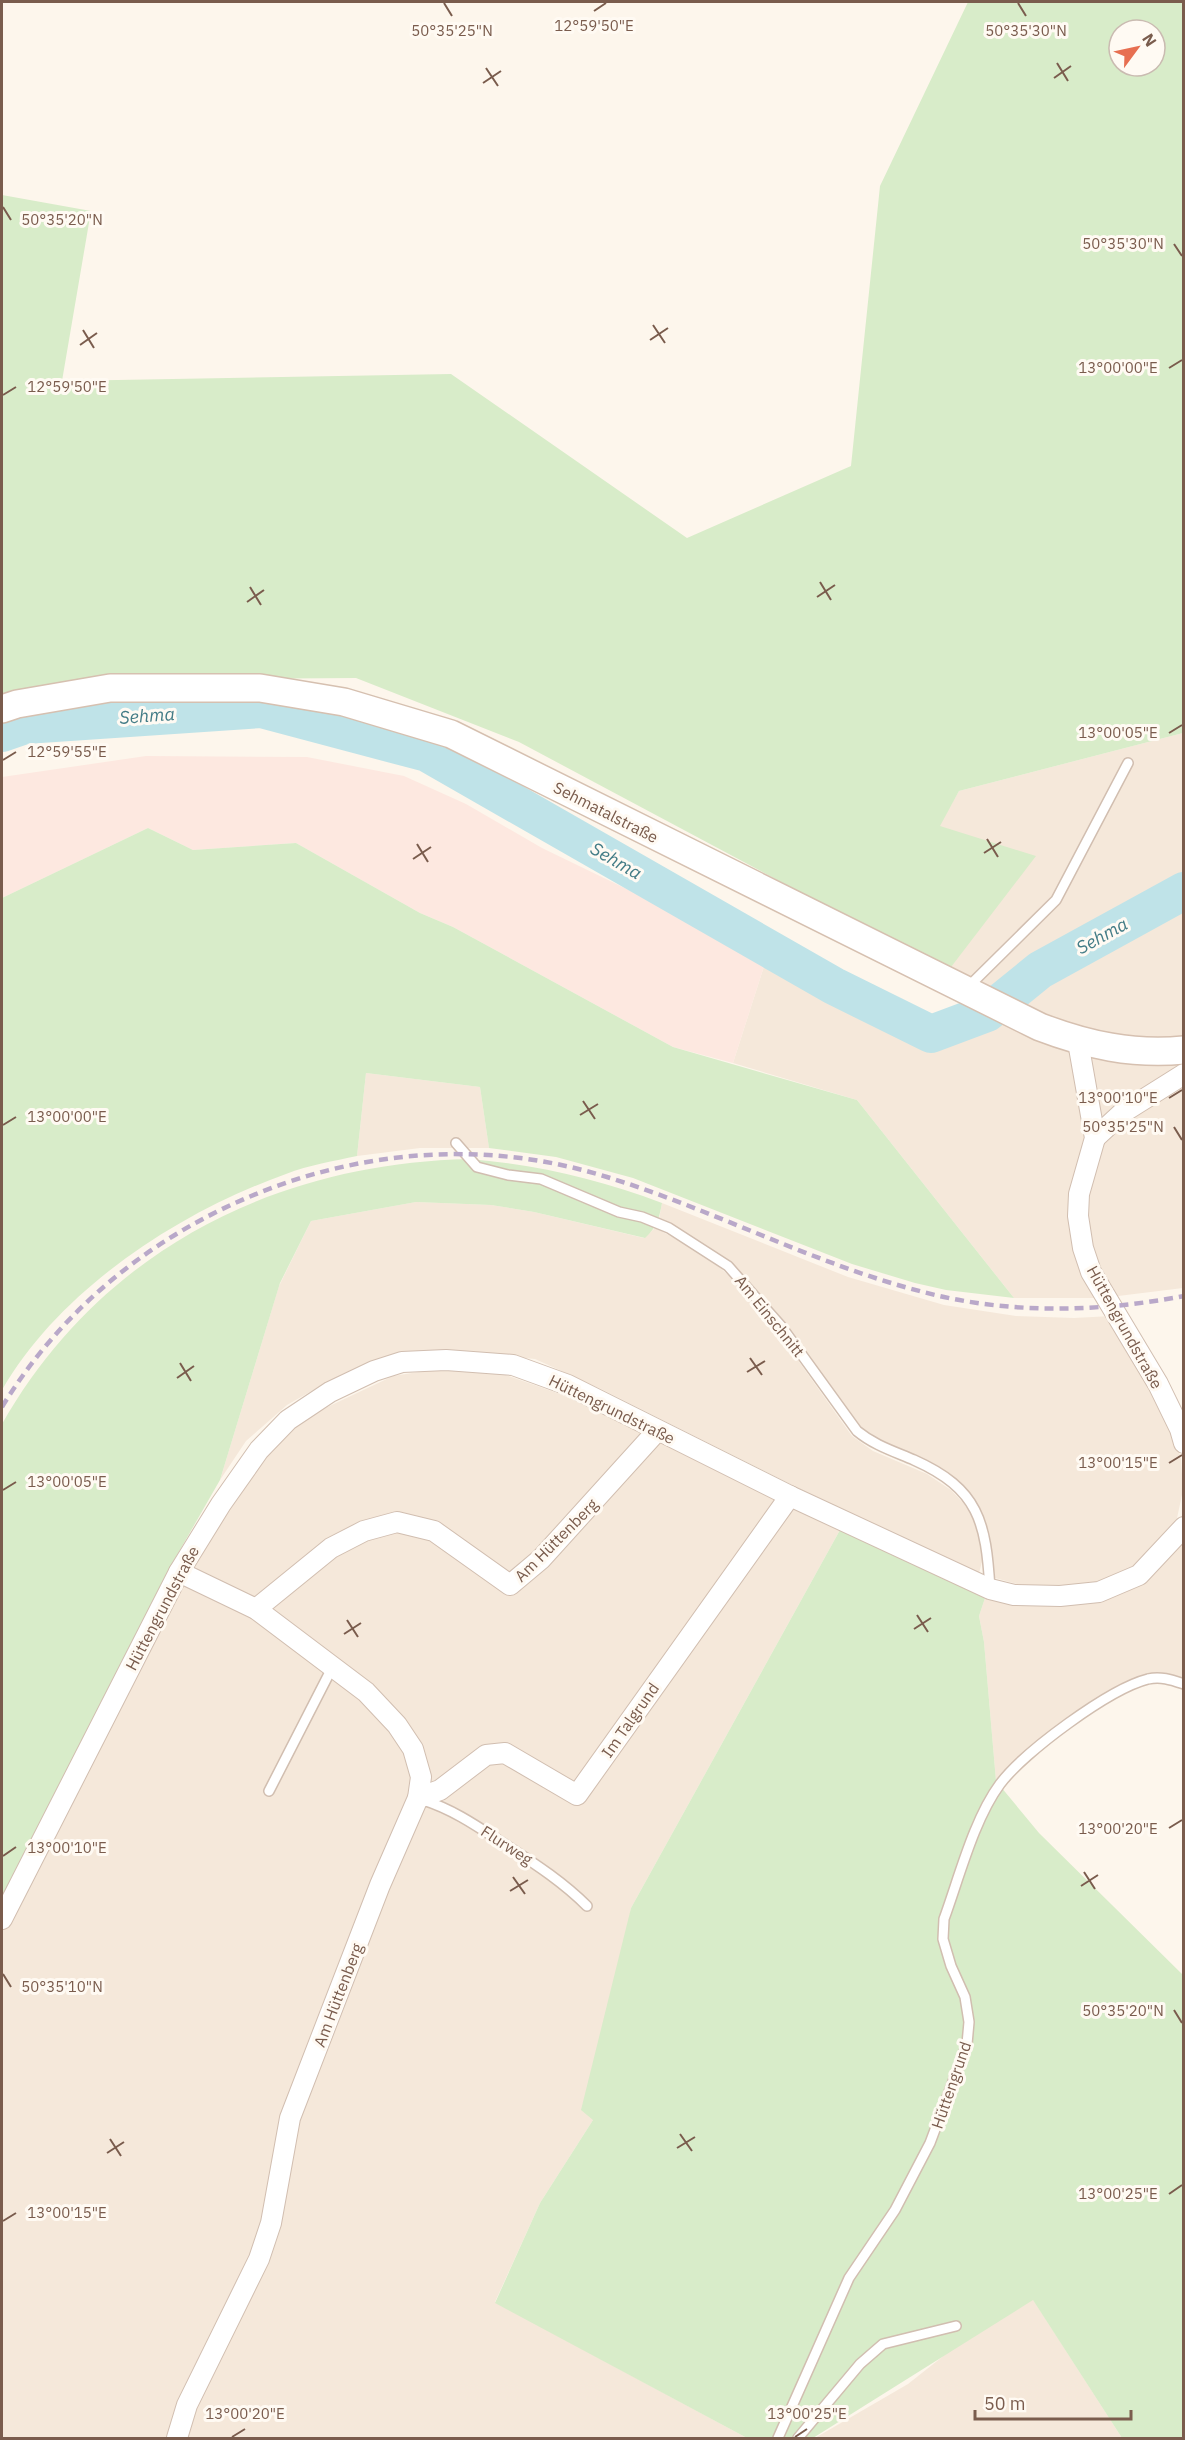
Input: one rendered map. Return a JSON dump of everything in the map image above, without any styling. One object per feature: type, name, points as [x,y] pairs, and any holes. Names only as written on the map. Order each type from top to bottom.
[{"type":"main road","name":"Sehmatalstraße","points":[[2,709],[17,704],[110,688],[260,688],[344,702],[451,734],[1040,1027],[1078,1042],[1126,1050],[1184,1050]]},
{"type":"street","name":"Hüttengrundstraße","points":[[1078,1042],[1095,1138],[1079,1194],[1078,1216],[1083,1248],[1091,1272],[1158,1384],[1180,1429],[1184,1443]]},
{"type":"street","points":[[1095,1138],[1122,1113],[1184,1074]]},
{"type":"street","name":"Hüttengrundstraße","points":[[2,1919],[179,1572],[221,1504],[259,1450],[288,1420],[330,1392],[374,1371],[402,1362],[446,1360],[513,1365],[568,1385],[790,1496],[990,1588],[1014,1595],[1060,1596],[1099,1592],[1139,1575],[1184,1527]]},
{"type":"street","name":"Am Hüttenberg","points":[[256,1609],[331,1548],[364,1531],[397,1522],[434,1531],[510,1585],[541,1559],[657,1431]]},
{"type":"street","name":"Im Talgrund","points":[[418,1798],[440,1790],[486,1755],[505,1752],[577,1795],[790,1496]]},
{"type":"street","name":"Am Hüttenberg","points":[[177,2439],[187,2405],[259,2259],[271,2223],[290,2118],[380,1885],[418,1798],[421,1778],[413,1749],[397,1725],[366,1692],[256,1609],[179,1572]]},
{"type":"lane","points":[[970,992],[1056,900],[1128,763]]},
{"type":"lane","name":"Am Einschnitt","points":[[456,1143],[477,1167],[508,1175],[541,1179],[619,1212],[642,1217],[669,1228],[728,1266],[781,1326],[856,1431],[873,1444],[933,1469],[959,1488],[973,1504],[986,1538],[990,1588]]},
{"type":"lane","points":[[269,1791],[333,1666]]},
{"type":"lane","name":"Hüttengrund","points":[[778,2439],[849,2278],[895,2210],[930,2143],[967,2044],[969,2022],[965,1997],[951,1966],[943,1939],[944,1919],[986,1809],[1000,1785],[1019,1763],[1109,1695],[1148,1679],[1167,1678],[1184,1684]]},
{"type":"lane","name":"Flurweg","points":[[418,1798],[441,1806],[468,1820],[567,1886],[587,1906]]},
{"type":"lane","points":[[798,2439],[860,2364],[883,2344],[956,2326]]},
{"type":"shaded area","points":[[1183,733],[1183,1288],[1102,1298],[1014,1298],[857,1100],[733,1063],[767,957],[935,1044],[982,1026],[1017,1007],[948,971],[939,826],[959,791]]},
{"type":"shaded area","points":[[146,756],[307,757],[404,776],[466,804],[542,848],[767,957],[733,1063],[673,1047],[453,927],[420,913],[296,843],[193,850],[148,828],[2,898],[2,777]]},
{"type":"shaded area","points":[[366,1073],[480,1087],[489,1148],[420,1148],[357,1156]]},
{"type":"shaded area","points":[[416,1202],[491,1205],[534,1212],[644,1238],[655,1228],[682,1242],[719,1267],[738,1284],[785,1342],[852,1436],[873,1451],[927,1474],[951,1490],[968,1508],[979,1532],[983,1558],[979,1573],[822,1500],[601,1389],[535,1359],[465,1352],[370,1366],[329,1381],[287,1405],[246,1441],[220,1480],[279,1286],[311,1221]]},
{"type":"shaded area","points":[[662,1203],[848,1277],[944,1305],[1016,1316],[1074,1318],[1112,1316],[1171,1424],[1181,1459],[1183,1490],[1176,1523],[1136,1565],[1111,1582],[1039,1590],[995,1578],[989,1531],[973,1496],[942,1469],[875,1438],[858,1425],[784,1325],[731,1263],[674,1225],[659,1219]]},
{"type":"shaded area","points":[[438,1369],[500,1373],[560,1394],[706,1460],[840,1530],[631,1908],[593,2120],[540,2203],[495,2302],[747,2438],[2,2438],[2,1897],[193,1549],[244,1480],[302,1419],[393,1376]]},
{"type":"shaded area","points":[[1183,1544],[1183,1680],[1158,1673],[1141,1676],[1116,1689],[1030,1746],[996,1781],[984,1642],[979,1616],[985,1598],[1062,1604],[1122,1594],[1145,1579],[1177,1545]]},
{"type":"shaded area","points":[[1027,2290],[1122,2438],[815,2438],[908,2384]]},
{"type":"green space","points":[[968,2],[1183,2],[1183,733],[959,791],[940,826],[1036,856],[948,971],[519,742],[356,678],[85,680],[2,696],[2,195],[91,211],[62,381],[451,374],[687,538],[851,466],[880,186]]},
{"type":"green space","points":[[148,828],[193,850],[296,843],[420,913],[453,927],[673,1047],[857,1100],[1014,1298],[946,1290],[915,1283],[852,1264],[633,1178],[556,1157],[489,1148],[480,1087],[366,1073],[357,1156],[304,1168],[245,1190],[164,1232],[89,1287],[56,1319],[26,1353],[2,1390],[2,898]]},
{"type":"green space","points":[[468,1159],[542,1169],[615,1187],[662,1203],[658,1218],[655,1226],[645,1238],[534,1212],[491,1205],[416,1202],[311,1221],[280,1283],[220,1480],[173,1562],[2,1897],[2,1424],[42,1363],[89,1311],[141,1266],[198,1229],[260,1200],[326,1178],[396,1165]]},
{"type":"green space","points":[[840,1530],[985,1598],[979,1616],[984,1642],[996,1781],[1039,1833],[1183,1975],[1183,2438],[1122,2438],[1033,2300],[813,2438],[747,2438],[495,2303],[540,2203],[593,2120],[581,2110],[631,1908]]},
{"type":"waterway","name":"Sehma","points":[[2,733],[25,725],[261,709],[427,753],[834,986],[931,1034],[987,1013],[1040,970],[1184,891]]},
{"type":"railway","points":[[2,1407],[24,1374],[74,1315],[102,1288],[164,1242],[233,1204],[278,1186],[370,1161],[417,1156],[465,1154],[513,1157],[560,1165],[607,1177],[858,1272],[944,1297],[1003,1306],[1064,1308],[1125,1305],[1184,1296]]}]
